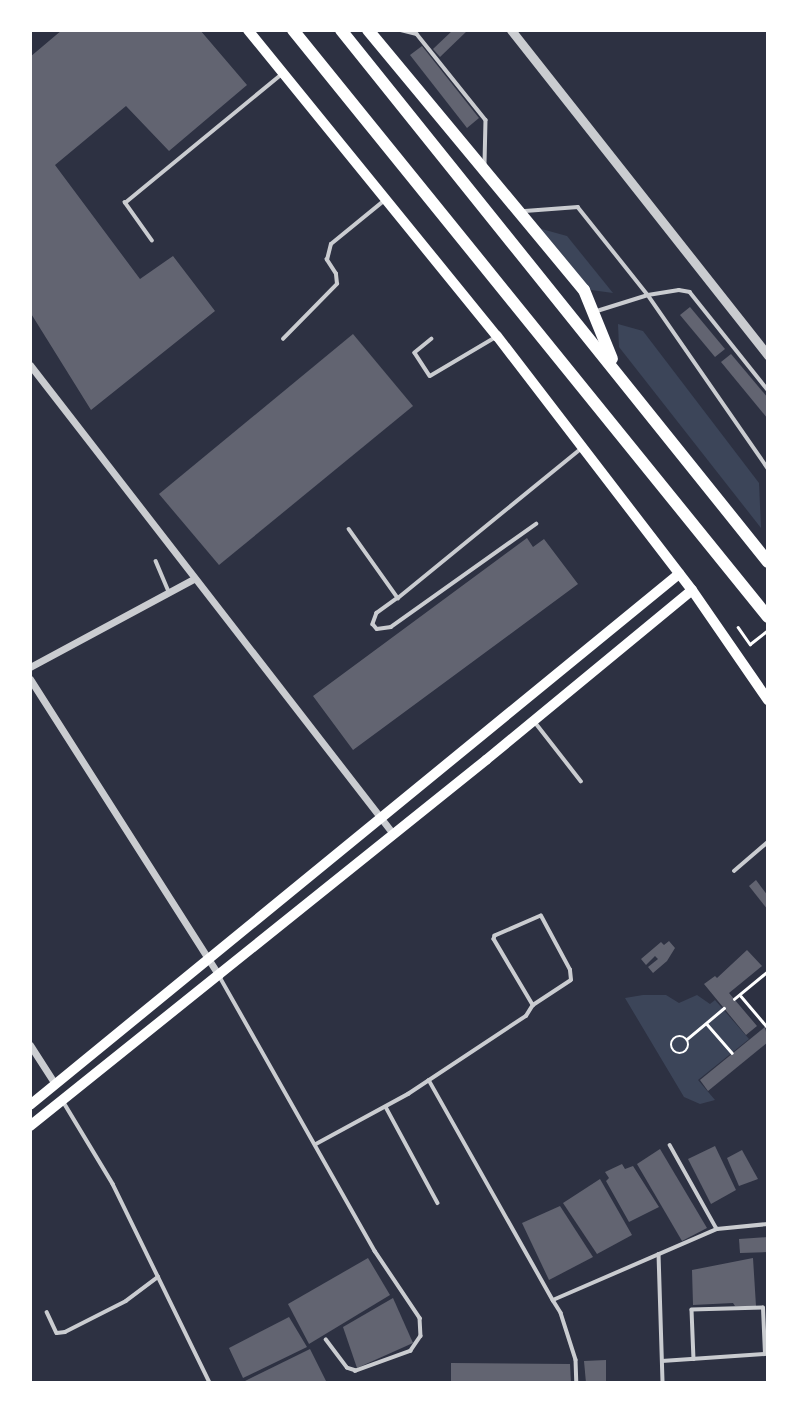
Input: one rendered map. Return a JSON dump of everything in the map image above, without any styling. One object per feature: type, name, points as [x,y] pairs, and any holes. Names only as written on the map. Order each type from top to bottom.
[{"type":"highway","points":[[293,30],[768,617]]},
{"type":"highway","points":[[341,30],[768,562]]},
{"type":"highway","points":[[368,30],[584,290],[617,373]]},
{"type":"main road","points":[[248,30],[497,336],[692,590],[768,700]]},
{"type":"main road","points":[[30,1105],[679,574]]},
{"type":"main road","points":[[30,1126],[535,721],[692,590]]},
{"type":"street","points":[[511,30],[768,356]]},
{"type":"street","points":[[30,365],[394,835]]},
{"type":"street","points":[[30,667],[195,578]]},
{"type":"street","points":[[30,679],[219,976]]},
{"type":"street","points":[[30,1045],[55,1084]]},
{"type":"lane","points":[[401,30],[417,34],[485,120],[485,171]]},
{"type":"lane","points":[[152,241],[125,203],[284,72]]},
{"type":"lane","points":[[283,339],[337,284],[336,274],[327,260],[331,244],[387,198]]},
{"type":"lane","points":[[519,212],[578,207],[648,295],[768,468]]},
{"type":"lane","points":[[593,312],[648,295],[679,290],[690,292],[768,390]]},
{"type":"lane","points":[[432,339],[415,357],[430,376],[497,336]]},
{"type":"lane","points":[[536,524],[391,627],[377,629],[373,624],[377,613],[583,448]]},
{"type":"lane","points":[[349,529],[398,598]]},
{"type":"lane","points":[[156,561],[170,592]]},
{"type":"lane","points":[[535,721],[581,780]]},
{"type":"lane","points":[[734,871],[768,842]]},
{"type":"lane","points":[[316,1144],[386,1107],[429,1080],[526,1016],[533,1004],[571,980],[570,970],[541,916],[495,936],[494,939],[533,1004]]},
{"type":"lane","points":[[219,976],[375,1251],[420,1318],[418,1344],[411,1351],[356,1371],[347,1368],[326,1340]]},
{"type":"lane","points":[[429,1080],[561,1313],[576,1360],[577,1383]]},
{"type":"lane","points":[[62,1099],[113,1184],[210,1383]]},
{"type":"lane","points":[[386,1107],[438,1203]]},
{"type":"lane","points":[[670,1145],[717,1229]]},
{"type":"lane","points":[[553,1300],[717,1229],[768,1224]]},
{"type":"lane","points":[[659,1254],[663,1383]]},
{"type":"lane","points":[[47,1311],[57,1332],[65,1332],[126,1301],[158,1277]]},
{"type":"lane","points":[[662,1361],[694,1359],[765,1354],[764,1308],[692,1310],[694,1359]]},
{"type":"path","points":[[738,627],[750,644],[768,630]]},
{"type":"path","points":[[734,999],[768,971]]},
{"type":"path","points":[[740,995],[768,1028]]},
{"type":"path","points":[[687,1039],[689,1047],[686,1052],[678,1055],[673,1052],[670,1046],[675,1037],[687,1039],[724,1008]]},
{"type":"path","points":[[706,1023],[732,1053]]},
{"type":"shaded area","points":[[538,228],[567,236],[613,293],[591,290]]},
{"type":"shaded area","points":[[618,324],[643,331],[759,483],[761,528],[619,347]]},
{"type":"shaded area","points":[[666,995],[679,1003],[697,995],[710,1004],[715,1000],[749,1039],[698,1080],[715,1100],[700,1104],[684,1097],[625,998]]},
{"type":"building","points":[[62,30],[200,30],[247,85],[169,151],[126,106],[55,165],[140,279],[173,256],[215,311],[91,410],[30,312],[30,57]]},
{"type":"building","points":[[453,30],[468,30],[440,57],[433,49]]},
{"type":"building","points":[[422,46],[479,118],[467,128],[410,55]]},
{"type":"building","points":[[690,307],[725,349],[715,357],[680,315]]},
{"type":"building","points":[[353,334],[413,406],[219,565],[159,494]]},
{"type":"building","points":[[731,354],[768,398],[768,419],[721,362]]},
{"type":"building","points":[[527,538],[533,547],[544,539],[578,584],[353,750],[313,696]]},
{"type":"building","points":[[756,880],[768,896],[768,910],[749,886]]},
{"type":"building","points":[[669,941],[675,948],[667,961],[653,973],[648,967],[658,959],[655,956],[646,965],[641,959],[661,942],[664,945]]},
{"type":"building","points":[[747,950],[762,966],[729,993],[757,1026],[746,1035],[704,984],[715,976],[717,978]]},
{"type":"building","points":[[765,1027],[768,1042],[708,1091],[700,1080]]},
{"type":"building","points":[[715,1146],[736,1190],[711,1204],[688,1159]]},
{"type":"building","points":[[660,1149],[707,1228],[682,1241],[637,1164]]},
{"type":"building","points":[[742,1150],[758,1179],[739,1186],[727,1158]]},
{"type":"building","points":[[622,1164],[625,1169],[633,1166],[659,1207],[629,1222],[606,1181],[609,1178],[605,1172]]},
{"type":"building","points":[[600,1179],[632,1235],[597,1254],[563,1203]]},
{"type":"building","points":[[560,1206],[593,1257],[549,1280],[522,1223]]},
{"type":"building","points":[[768,1237],[768,1252],[740,1253],[739,1239]]},
{"type":"building","points":[[368,1258],[390,1295],[309,1344],[288,1304]]},
{"type":"building","points":[[753,1258],[756,1306],[735,1306],[733,1303],[693,1305],[692,1270]]},
{"type":"building","points":[[393,1298],[413,1343],[357,1368],[343,1327]]},
{"type":"building","points":[[289,1317],[307,1347],[243,1378],[229,1348]]},
{"type":"building","points":[[310,1349],[327,1383],[245,1381]]},
{"type":"building","points":[[606,1360],[606,1383],[586,1383],[584,1361]]},
{"type":"building","points":[[451,1363],[570,1364],[571,1383],[451,1383]]}]
